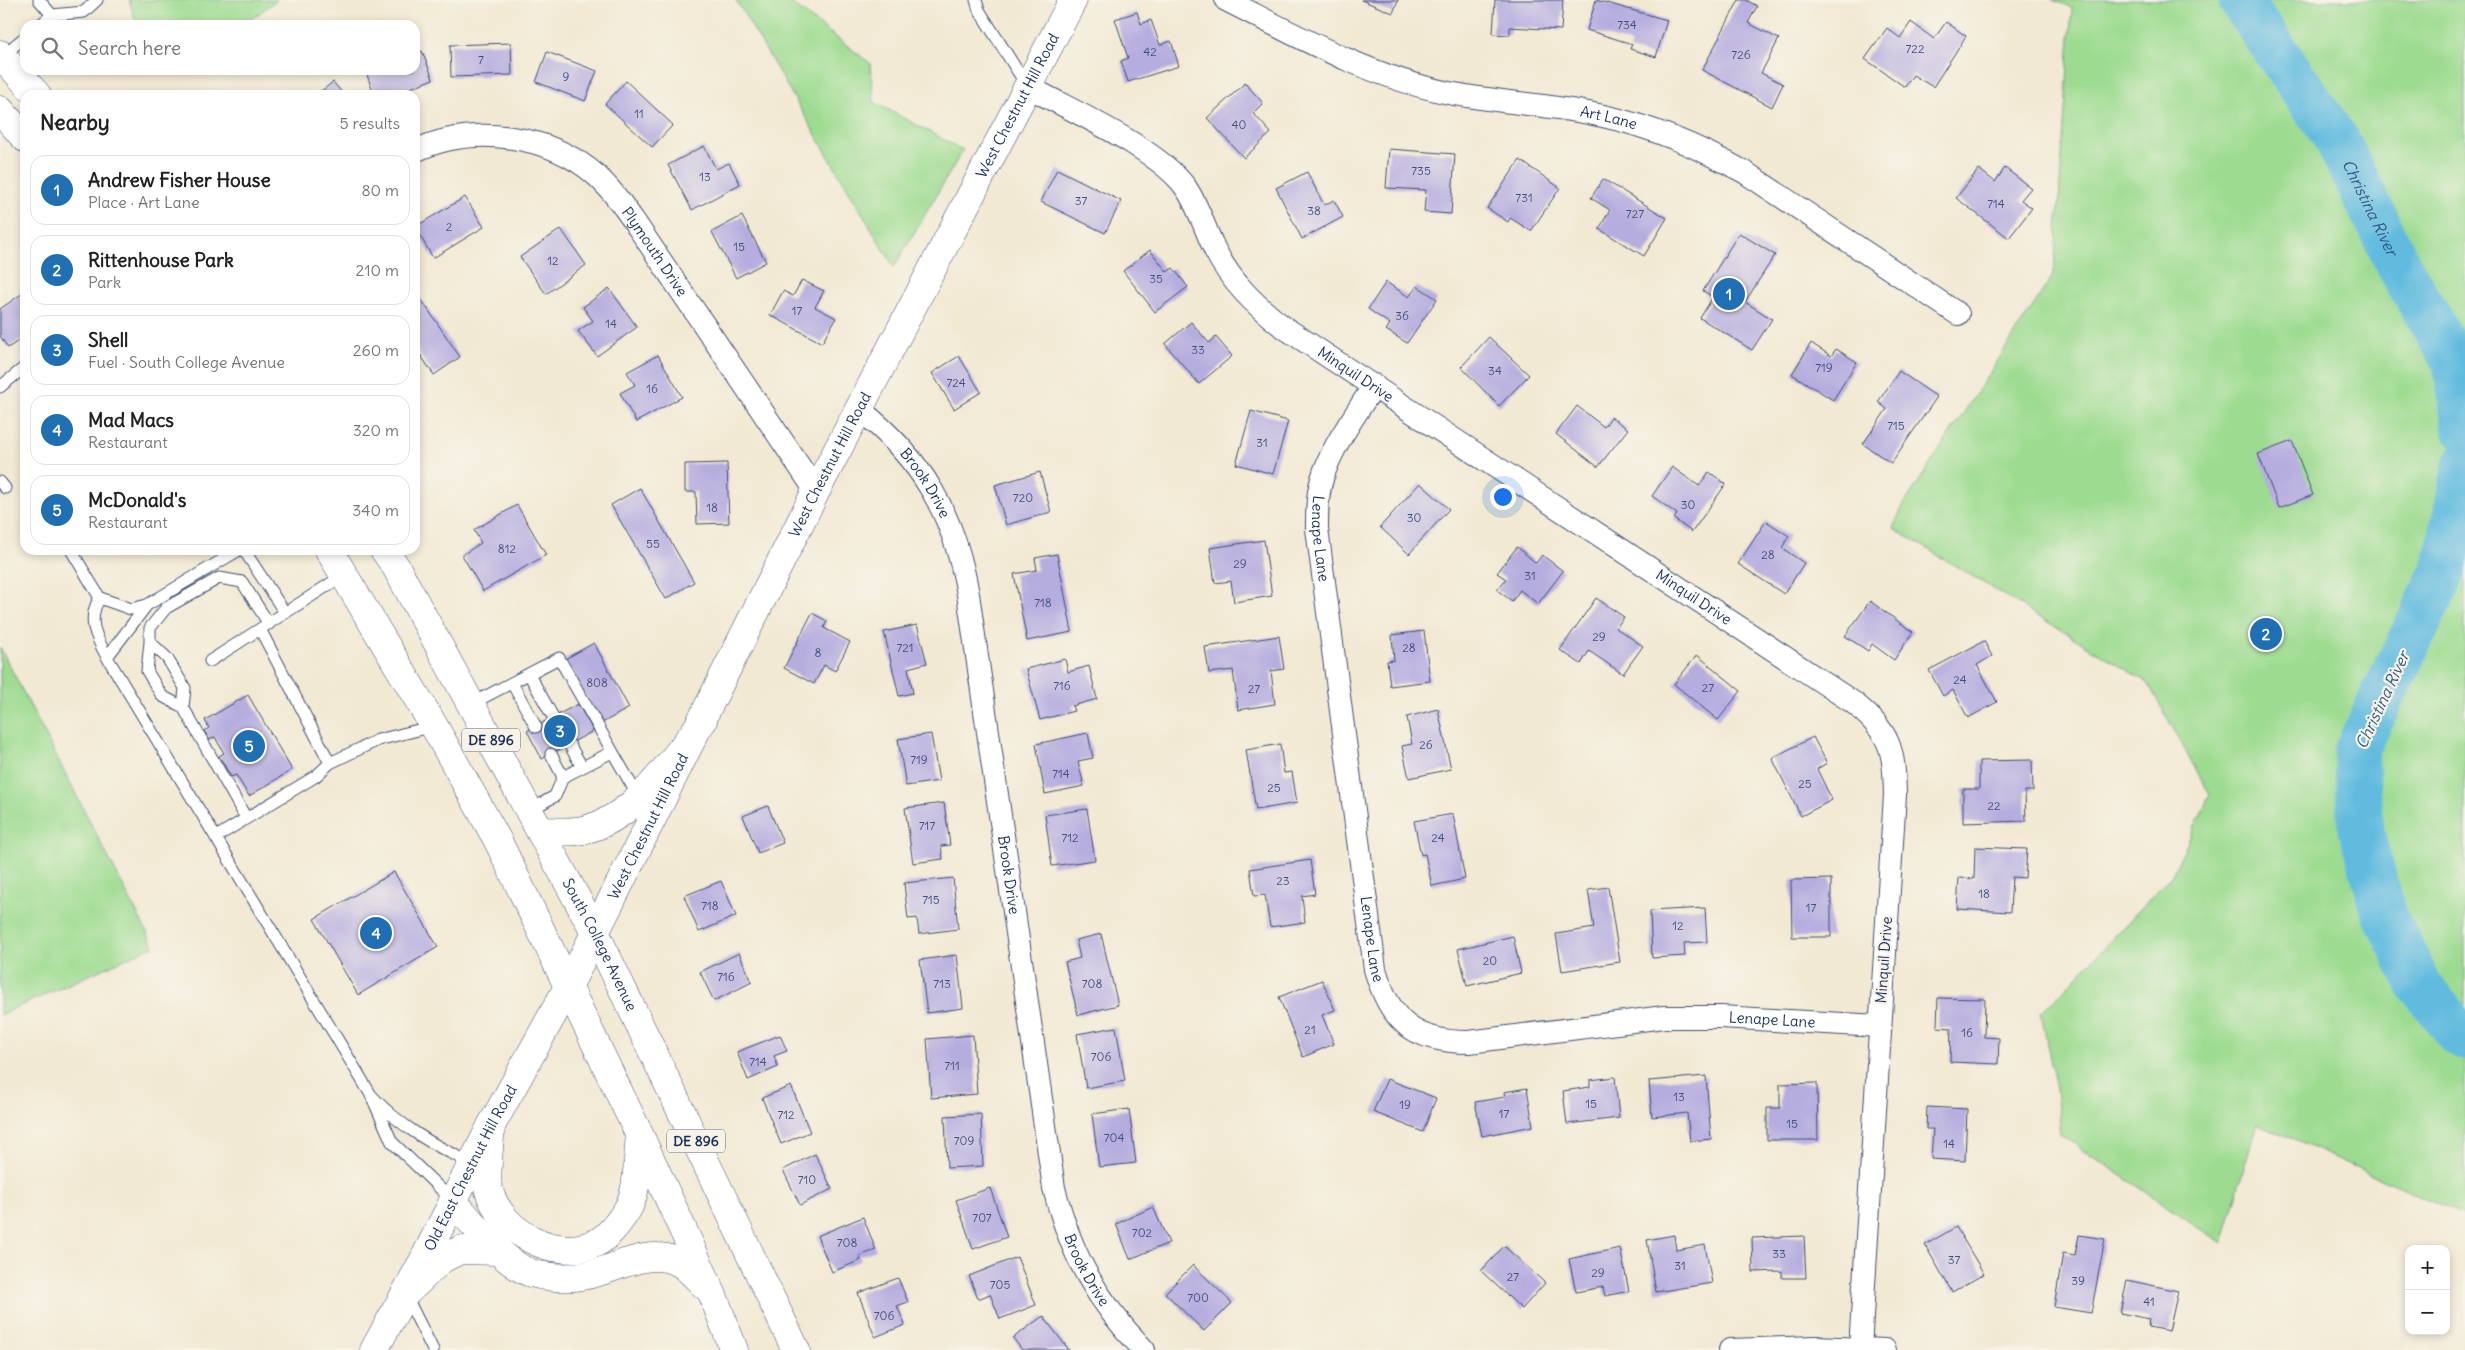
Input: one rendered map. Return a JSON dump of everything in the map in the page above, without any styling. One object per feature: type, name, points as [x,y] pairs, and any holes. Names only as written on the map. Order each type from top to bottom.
[{"type":"main road","name":"West Chestnut Hill Road","points":[[568,987],[816,492],[1073,0]]},
{"type":"main road","points":[[1,55],[32,90]]},
{"type":"main road","name":"DE 896","points":[[332,555],[434,726],[498,841],[640,1136],[712,1292],[734,1350]]},
{"type":"main road","name":"South College Avenue","points":[[388,555],[396,567],[595,932],[796,1350]]},
{"type":"main road","points":[[535,820],[582,830],[612,819],[639,798],[702,721]]},
{"type":"main road","name":"Old East Chestnut Hill Road","points":[[374,1350],[405,1294],[491,1126],[568,987]]},
{"type":"main road","points":[[491,1126],[488,1190],[504,1218],[531,1241],[554,1248],[577,1248],[596,1242],[612,1230],[634,1193],[640,1136]]},
{"type":"main road","points":[[453,1201],[499,1251],[529,1272],[568,1278],[598,1272],[625,1262],[651,1257],[675,1261],[690,1270],[712,1292]]},
{"type":"main road","points":[[405,1294],[442,1259],[460,1250],[499,1251]]},
{"type":"street","name":"Art Lane","points":[[1226,0],[1313,44],[1408,82],[1449,93],[1602,115],[1675,138],[1713,154],[1746,173],[1958,314]]},
{"type":"street","name":"Minquil Drive","points":[[1027,86],[1134,145],[1171,172],[1186,188],[1215,250],[1242,291],[1282,326],[1854,703],[1872,718],[1886,736],[1893,754],[1894,773],[1860,1348]]},
{"type":"street","name":"Plymouth Drive","points":[[420,150],[453,140],[482,136],[514,138],[547,147],[574,160],[596,176],[619,199],[816,492]]},
{"type":"street","name":"Lenape Lane","points":[[1374,385],[1330,458],[1321,480],[1317,529],[1375,969],[1387,1004],[1411,1028],[1427,1037],[1445,1042],[1469,1042],[1664,1017],[1721,1017],[1879,1026]]},
{"type":"street","name":"Brook Drive","points":[[859,408],[894,440],[925,479],[950,523],[957,543],[968,594],[1054,1188],[1067,1236],[1090,1283],[1105,1306],[1144,1350]]},
{"type":"street","points":[[1730,1350],[1763,1348],[1860,1348],[1885,1350]]},
{"type":"lane","points":[[39,0],[52,15]]},
{"type":"lane","points":[[46,20],[52,15],[84,12],[97,0]]},
{"type":"lane","points":[[976,0],[979,10],[1027,86]]},
{"type":"lane","points":[[1,55],[20,41]]},
{"type":"lane","points":[[0,387],[20,371]]},
{"type":"lane","points":[[74,555],[100,598],[131,609],[147,605],[230,555]]},
{"type":"lane","points":[[247,555],[285,613]]},
{"type":"lane","points":[[210,661],[345,574]]},
{"type":"lane","points":[[246,818],[183,707],[162,696],[147,671],[150,628],[166,608],[219,578],[242,582],[330,763]]},
{"type":"lane","points":[[100,598],[92,609],[93,624],[97,639],[107,657],[371,1095],[392,1142],[453,1201]]},
{"type":"lane","points":[[107,657],[147,605]]},
{"type":"lane","points":[[150,642],[167,658],[185,688],[183,707]]},
{"type":"lane","points":[[471,704],[559,658],[639,798]]},
{"type":"lane","points":[[529,674],[553,718]]},
{"type":"lane","points":[[512,683],[536,727]]},
{"type":"lane","points":[[216,838],[316,776],[330,763],[378,740],[434,726]]},
{"type":"lane","points":[[569,744],[582,768]]},
{"type":"lane","points":[[535,820],[555,796],[564,777],[612,752]]},
{"type":"lane","points":[[550,754],[564,777]]},
{"type":"lane","points":[[371,1095],[390,1117],[437,1147],[472,1163]]},
{"type":"lane","points":[[405,1294],[433,1350]]},
{"type":"green space","points":[[129,0],[277,0],[250,20],[135,20]]},
{"type":"green space","points":[[736,0],[787,0],[870,63],[874,102],[963,150],[894,267]]},
{"type":"green space","points":[[2052,0],[2465,0],[2465,1216],[2257,1123],[2222,1243],[2061,1135],[2056,1090],[2041,1012],[2068,986],[2172,875],[2210,795],[2148,683],[1893,528],[1903,506],[2054,274],[2072,7]]},
{"type":"green space","points":[[0,647],[154,946],[0,1015]]},
{"type":"building","points":[[1361,0],[1398,0],[1393,13]]},
{"type":"building","points":[[1495,0],[1563,0],[1561,30],[1510,27],[1510,35],[1493,34]]},
{"type":"building","points":[[1596,0],[1667,20],[1656,57],[1630,49],[1632,44],[1587,30]]},
{"type":"building","points":[[1739,0],[1746,0],[1757,6],[1748,23],[1779,39],[1761,73],[1783,84],[1772,107],[1702,70]]},
{"type":"building","points":[[1137,12],[1141,24],[1151,20],[1160,45],[1171,41],[1179,66],[1128,82],[1121,61],[1128,58],[1115,19]]},
{"type":"building","points":[[1911,22],[1934,39],[1946,22],[1966,36],[1933,87],[1913,75],[1905,87],[1865,59],[1887,28],[1900,38]]},
{"type":"building","points":[[511,43],[512,75],[451,77],[450,45]]},
{"type":"building","points":[[422,51],[433,79],[406,90],[372,90],[367,75],[420,75],[420,52]]},
{"type":"building","points":[[547,52],[597,71],[585,101],[536,82]]},
{"type":"building","points":[[626,81],[673,125],[652,147],[605,104]]},
{"type":"building","points":[[333,82],[340,90],[323,90]]},
{"type":"building","points":[[1245,83],[1263,103],[1253,113],[1271,133],[1244,158],[1207,118]]},
{"type":"building","points":[[704,146],[716,169],[729,163],[740,184],[692,210],[668,165]]},
{"type":"building","points":[[1389,149],[1455,154],[1451,214],[1424,212],[1426,190],[1386,188]]},
{"type":"building","points":[[1520,160],[1560,188],[1531,231],[1510,218],[1508,222],[1487,208]]},
{"type":"building","points":[[2005,168],[2031,188],[2021,200],[2032,208],[2009,238],[1956,198],[1979,169],[1995,182]]},
{"type":"building","points":[[1057,169],[1121,201],[1105,233],[1041,202]]},
{"type":"building","points":[[1307,172],[1324,205],[1334,200],[1343,217],[1302,239],[1276,188]]},
{"type":"building","points":[[1603,179],[1667,218],[1644,256],[1599,229],[1610,210],[1591,198]]},
{"type":"building","points":[[465,197],[484,227],[433,258],[420,236],[420,224]]},
{"type":"building","points":[[742,216],[766,262],[736,278],[712,232]]},
{"type":"building","points":[[561,229],[586,265],[546,294],[520,257]]},
{"type":"building","points":[[1739,233],[1775,255],[1745,302],[1772,319],[1752,350],[1700,318],[1713,297],[1703,291]]},
{"type":"building","points":[[1150,250],[1167,272],[1173,268],[1188,287],[1155,312],[1123,271]]},
{"type":"building","points":[[802,280],[824,291],[815,307],[836,318],[822,343],[770,315],[783,291],[793,296]]},
{"type":"building","points":[[1386,282],[1409,297],[1417,286],[1437,299],[1407,343],[1386,330],[1390,324],[1368,309]]},
{"type":"building","points":[[609,288],[637,327],[597,356],[578,331],[593,321],[583,307]]},
{"type":"building","points":[[20,295],[20,340],[8,348],[0,336],[0,309]]},
{"type":"building","points":[[420,297],[460,357],[434,375],[420,354]]},
{"type":"building","points":[[1191,322],[1209,343],[1216,337],[1232,356],[1199,384],[1165,344]]},
{"type":"building","points":[[1489,337],[1529,375],[1499,406],[1461,367]]},
{"type":"building","points":[[1811,343],[1831,356],[1836,349],[1857,362],[1833,400],[1792,374]]},
{"type":"building","points":[[658,355],[682,397],[636,422],[620,393],[635,385],[627,372]]},
{"type":"building","points":[[959,356],[981,392],[954,409],[932,373]]},
{"type":"building","points":[[1899,371],[1937,397],[1891,463],[1863,444],[1887,409],[1878,402]]},
{"type":"building","points":[[1577,406],[1604,427],[1611,417],[1628,429],[1598,467],[1556,434]]},
{"type":"building","points":[[1251,411],[1288,421],[1273,474],[1236,464]]},
{"type":"building","points":[[2292,441],[2313,495],[2279,508],[2258,454]]},
{"type":"building","points":[[727,463],[729,523],[697,524],[696,492],[685,492],[685,464]]},
{"type":"building","points":[[1672,467],[1699,486],[1709,472],[1726,484],[1692,532],[1674,519],[1677,514],[1652,496]]},
{"type":"building","points":[[1040,472],[1051,512],[1006,525],[995,485]]},
{"type":"building","points":[[1420,483],[1449,509],[1409,554],[1380,527]]},
{"type":"building","points":[[640,488],[694,582],[666,599],[611,505]]},
{"type":"building","points":[[517,505],[546,555],[483,591],[462,555],[481,543],[474,530]]},
{"type":"building","points":[[1766,521],[1789,536],[1782,548],[1804,563],[1784,594],[1738,564]]},
{"type":"building","points":[[1264,540],[1272,596],[1234,602],[1231,581],[1215,583],[1210,548]]},
{"type":"building","points":[[1517,547],[1536,563],[1542,555],[1563,571],[1538,604],[1520,590],[1512,601],[1497,590],[1506,579],[1497,573]]},
{"type":"building","points":[[1057,554],[1072,632],[1027,641],[1014,574],[1037,570],[1035,558]]},
{"type":"building","points":[[1596,598],[1624,617],[1616,628],[1643,646],[1623,674],[1589,651],[1581,664],[1560,650]]},
{"type":"building","points":[[1870,601],[1913,632],[1894,660],[1872,644],[1868,651],[1845,636]]},
{"type":"building","points":[[812,613],[827,621],[824,628],[850,642],[835,671],[824,665],[814,684],[784,668]]},
{"type":"building","points":[[917,625],[927,663],[908,668],[913,693],[899,696],[884,632]]},
{"type":"building","points":[[1424,631],[1430,681],[1390,686],[1387,661],[1394,660],[1392,635]]},
{"type":"building","points":[[1279,636],[1284,669],[1271,671],[1275,704],[1238,710],[1233,670],[1209,673],[1205,647]]},
{"type":"building","points":[[1984,641],[1992,656],[1977,665],[1997,702],[1968,718],[1953,690],[1943,696],[1929,670]]},
{"type":"building","points":[[594,643],[629,708],[600,724],[565,659]]},
{"type":"building","points":[[1697,655],[1741,691],[1718,720],[1674,684]]},
{"type":"building","points":[[1065,659],[1068,672],[1089,666],[1097,699],[1072,706],[1074,711],[1040,720],[1026,669]]},
{"type":"building","points":[[248,695],[292,770],[249,796],[236,775],[231,777],[219,756],[224,753],[215,737],[210,740],[204,731],[209,728],[205,720]]},
{"type":"building","points":[[578,704],[593,731],[542,759],[527,731]]},
{"type":"building","points":[[1438,709],[1451,769],[1409,778],[1402,746],[1412,744],[1407,717]]},
{"type":"building","points":[[1088,733],[1093,758],[1078,761],[1084,786],[1045,794],[1036,744]]},
{"type":"building","points":[[931,734],[939,781],[906,786],[898,739]]},
{"type":"building","points":[[1813,737],[1827,763],[1817,769],[1832,800],[1801,816],[1772,758]]},
{"type":"building","points":[[1280,744],[1284,773],[1292,772],[1297,803],[1256,810],[1246,750]]},
{"type":"building","points":[[2032,760],[2033,791],[2025,791],[2026,821],[1963,823],[1963,789],[1979,789],[1979,761]]},
{"type":"building","points":[[944,803],[950,845],[941,846],[943,859],[913,863],[905,808]]},
{"type":"building","points":[[768,806],[783,843],[758,853],[743,816]]},
{"type":"building","points":[[1087,809],[1095,860],[1052,866],[1045,815]]},
{"type":"building","points":[[1453,814],[1465,879],[1432,886],[1425,854],[1421,855],[1414,821]]},
{"type":"building","points":[[1975,847],[2027,849],[2025,878],[2012,877],[2010,912],[1957,909],[1959,878],[1974,879]]},
{"type":"building","points":[[1310,860],[1315,894],[1302,896],[1305,922],[1270,927],[1265,895],[1254,896],[1250,869]]},
{"type":"building","points":[[394,872],[438,947],[358,995],[314,919]]},
{"type":"building","points":[[953,878],[958,929],[919,934],[917,918],[908,919],[904,883]]},
{"type":"building","points":[[1831,879],[1831,937],[1792,937],[1791,880]]},
{"type":"building","points":[[721,881],[736,916],[699,932],[684,896]]},
{"type":"building","points":[[1608,887],[1620,962],[1562,971],[1556,934],[1594,928],[1588,890]]},
{"type":"building","points":[[1705,908],[1707,942],[1684,943],[1685,956],[1652,958],[1650,911]]},
{"type":"building","points":[[1101,934],[1118,1005],[1078,1015],[1065,962],[1080,958],[1076,940]]},
{"type":"building","points":[[1513,936],[1521,973],[1467,986],[1458,949]]},
{"type":"building","points":[[739,953],[752,982],[714,1001],[700,972]]},
{"type":"building","points":[[957,955],[963,1008],[927,1013],[920,960]]},
{"type":"building","points":[[1322,980],[1335,1010],[1322,1015],[1334,1044],[1303,1057],[1279,997]]},
{"type":"building","points":[[1938,998],[1985,999],[1984,1037],[1999,1038],[1998,1064],[1950,1062],[1951,1028],[1937,1027]]},
{"type":"building","points":[[1116,1027],[1125,1081],[1086,1088],[1077,1034]]},
{"type":"building","points":[[780,1035],[787,1051],[774,1056],[778,1067],[748,1080],[737,1052]]},
{"type":"building","points":[[973,1035],[977,1094],[931,1098],[927,1039]]},
{"type":"building","points":[[1706,1076],[1711,1139],[1690,1141],[1687,1113],[1652,1117],[1649,1081]]},
{"type":"building","points":[[1615,1077],[1619,1118],[1567,1124],[1563,1091],[1590,1087],[1590,1080]]},
{"type":"building","points":[[1387,1079],[1436,1098],[1423,1132],[1373,1112]]},
{"type":"building","points":[[1817,1083],[1818,1140],[1767,1140],[1767,1108],[1780,1108],[1780,1084]]},
{"type":"building","points":[[791,1086],[810,1132],[781,1144],[762,1098]]},
{"type":"building","points":[[1527,1088],[1533,1126],[1482,1136],[1475,1102],[1505,1097],[1504,1092]]},
{"type":"building","points":[[1927,1107],[1967,1109],[1965,1161],[1931,1159],[1933,1129],[1926,1129]]},
{"type":"building","points":[[1129,1109],[1136,1163],[1099,1167],[1092,1114]]},
{"type":"building","points":[[981,1114],[983,1166],[947,1168],[945,1116]]},
{"type":"building","points":[[815,1154],[832,1189],[800,1205],[783,1170]]},
{"type":"building","points":[[990,1188],[1007,1237],[973,1249],[956,1200]]},
{"type":"building","points":[[1153,1207],[1169,1243],[1130,1259],[1116,1224]]},
{"type":"building","points":[[863,1217],[876,1250],[859,1256],[861,1260],[832,1272],[817,1236]]},
{"type":"building","points":[[1956,1227],[1984,1274],[1952,1292],[1925,1245]]},
{"type":"building","points":[[1674,1235],[1676,1250],[1705,1245],[1712,1283],[1656,1292],[1647,1240]]},
{"type":"building","points":[[2079,1235],[2105,1239],[2091,1313],[2054,1307],[2063,1253],[2075,1255]]},
{"type":"building","points":[[1804,1236],[1806,1278],[1782,1278],[1782,1271],[1753,1272],[1752,1238]]},
{"type":"building","points":[[1504,1246],[1545,1283],[1522,1309],[1481,1271]]},
{"type":"building","points":[[1620,1248],[1629,1291],[1605,1296],[1603,1287],[1576,1292],[1569,1259]]},
{"type":"building","points":[[1017,1257],[1036,1305],[1000,1319],[990,1294],[978,1299],[969,1276]]},
{"type":"building","points":[[1193,1265],[1232,1303],[1204,1331],[1165,1293]]},
{"type":"building","points":[[898,1278],[908,1302],[897,1306],[905,1325],[875,1337],[858,1293]]},
{"type":"building","points":[[2127,1280],[2178,1291],[2169,1331],[2148,1327],[2149,1319],[2120,1313]]},
{"type":"building","points":[[1043,1316],[1069,1350],[1022,1350],[1013,1338]]},
{"type":"waterway","name":"Christina River","points":[[2241,0],[2337,140],[2401,270],[2455,362],[2465,429]]},
{"type":"waterway","name":"Christina River","points":[[2465,465],[2444,570],[2356,751],[2361,830],[2384,913],[2418,983],[2459,1034],[2465,1038]]},
{"type":"place","name":"Andrew Fisher House","points":[[1729,294]]},
{"type":"place","name":"Rittenhouse Park","points":[[2266,634]]},
{"type":"place","name":"Shell","points":[[560,731]]},
{"type":"place","name":"McDonald's","points":[[249,746]]},
{"type":"place","name":"Mad Macs","points":[[376,933]]}]
